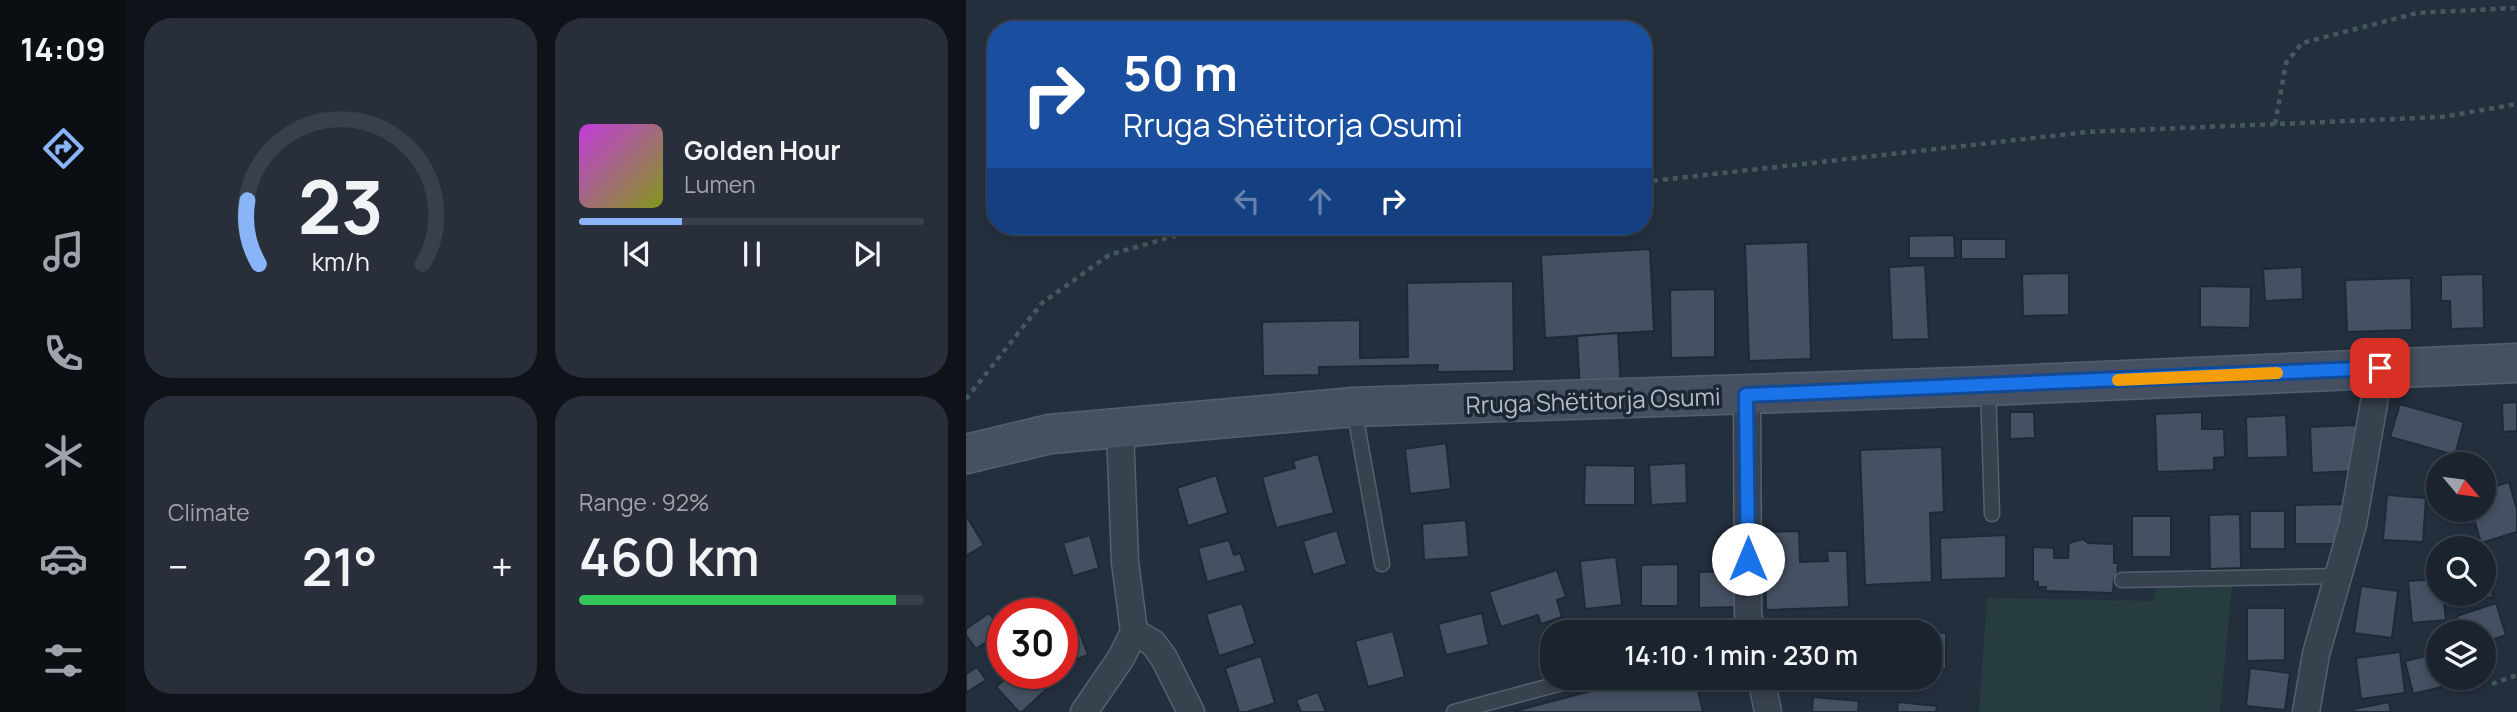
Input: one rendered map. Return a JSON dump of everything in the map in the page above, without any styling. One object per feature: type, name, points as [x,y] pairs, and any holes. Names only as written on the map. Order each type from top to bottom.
[{"type":"main road","name":"Rruga Shëtitorja Osumi","points":[[966,454],[1050,434],[1354,407],[1988,386],[2517,363]]},
{"type":"street","points":[[2306,712],[2316,654],[2353,524],[2366,464],[2380,368]]},
{"type":"street","points":[[1746,395],[1749,620]]},
{"type":"street","points":[[1084,712],[1121,658],[1134,632],[1125,562],[1120,429]]},
{"type":"street","points":[[1134,632],[1153,643],[1164,658],[1191,712]]},
{"type":"street","points":[[1764,690],[1768,712]]},
{"type":"lane","points":[[1988,386],[1992,514]]},
{"type":"lane","points":[[1354,407],[1381,564]]},
{"type":"lane","points":[[2122,580],[2339,576]]},
{"type":"lane","points":[[1454,712],[1540,689]]},
{"type":"path","points":[[2274,124],[2286,63],[2302,43],[2417,13],[2517,8]]},
{"type":"path","points":[[1652,181],[2087,132],[2442,117],[2517,104]]},
{"type":"path","points":[[966,399],[1042,303],[1109,255],[1178,235]]},
{"type":"path","points":[[2496,683],[2517,675]]},
{"type":"green space","points":[[2157,586],[2232,586],[2220,712],[1979,712],[1987,598],[2154,601]]},
{"type":"building","points":[[1954,235],[1955,258],[1909,258],[1909,236]]},
{"type":"building","points":[[1961,239],[2006,239],[2006,259],[1961,259]]},
{"type":"building","points":[[1808,242],[1811,359],[1749,361],[1745,244]]},
{"type":"building","points":[[1650,249],[1654,331],[1545,338],[1541,255]]},
{"type":"building","points":[[1925,265],[1929,339],[1892,340],[1889,267]]},
{"type":"building","points":[[2302,267],[2303,299],[2265,301],[2263,269]]},
{"type":"building","points":[[2069,273],[2069,315],[2023,316],[2022,274]]},
{"type":"building","points":[[2483,274],[2484,328],[2451,329],[2450,301],[2441,301],[2441,275]]},
{"type":"building","points":[[2411,278],[2412,330],[2347,332],[2345,280]]},
{"type":"building","points":[[1513,281],[1514,371],[1437,372],[1438,365],[1319,367],[1319,375],[1263,376],[1262,322],[1360,320],[1360,358],[1408,357],[1407,283]]},
{"type":"building","points":[[2200,286],[2251,287],[2250,328],[2200,327]]},
{"type":"building","points":[[1715,289],[1715,357],[1671,358],[1670,290]]},
{"type":"building","points":[[1618,333],[1621,391],[1580,393],[1577,336]]},
{"type":"building","points":[[2517,402],[2517,431],[2503,432],[2502,403]]},
{"type":"building","points":[[2400,404],[2464,422],[2456,452],[2444,452],[2390,437]]},
{"type":"building","points":[[2010,412],[2034,412],[2035,438],[2010,439]]},
{"type":"building","points":[[2202,412],[2202,429],[2224,429],[2225,457],[2214,458],[2214,470],[2157,472],[2155,414]]},
{"type":"building","points":[[2286,415],[2288,457],[2247,458],[2246,417]]},
{"type":"building","points":[[2356,425],[2358,471],[2312,473],[2310,427]]},
{"type":"building","points":[[1446,443],[1451,489],[1410,494],[1405,449]]},
{"type":"building","points":[[1942,447],[1944,512],[1930,513],[1932,582],[1865,585],[1860,450]]},
{"type":"building","points":[[1318,454],[1334,513],[1276,528],[1262,477],[1295,468],[1293,461]]},
{"type":"building","points":[[1686,463],[1687,503],[1651,505],[1649,465]]},
{"type":"building","points":[[1585,465],[1635,466],[1635,505],[1584,505]]},
{"type":"building","points":[[1216,475],[1228,513],[1188,526],[1177,488]]},
{"type":"building","points":[[2509,482],[2517,509],[2517,532],[2496,538],[2496,536],[2479,536],[2475,522],[2496,522],[2496,486]]},
{"type":"building","points":[[2387,495],[2426,498],[2423,542],[2383,540]]},
{"type":"building","points":[[2344,504],[2344,544],[2295,544],[2295,505]]},
{"type":"building","points":[[2250,511],[2285,511],[2285,549],[2250,549]]},
{"type":"building","points":[[2240,514],[2241,568],[2210,569],[2209,515]]},
{"type":"building","points":[[966,515],[984,545],[966,556]]},
{"type":"building","points":[[2132,516],[2171,516],[2171,557],[2132,557]]},
{"type":"building","points":[[1466,520],[1469,557],[1424,560],[1422,524]]},
{"type":"building","points":[[1337,530],[1347,564],[1313,575],[1303,541]]},
{"type":"building","points":[[1799,531],[1800,562],[1828,561],[1827,551],[1847,551],[1849,607],[1766,610],[1764,532]]},
{"type":"building","points":[[1090,535],[1099,568],[1073,576],[1063,543]]},
{"type":"building","points":[[2006,535],[2006,578],[1941,580],[1940,538]]},
{"type":"building","points":[[2083,539],[2088,543],[2114,544],[2114,563],[2118,563],[2113,593],[2046,591],[2046,587],[2038,587],[2038,582],[2033,581],[2033,547],[2054,548],[2054,558],[2068,558],[2069,543]]},
{"type":"building","points":[[1229,540],[1234,555],[1240,553],[1246,571],[1207,582],[1198,548]]},
{"type":"building","points":[[1616,557],[1622,605],[1585,609],[1580,561]]},
{"type":"building","points":[[1678,564],[1678,606],[1641,606],[1641,565]]},
{"type":"building","points":[[1557,570],[1566,597],[1557,600],[1562,617],[1540,621],[1538,615],[1501,627],[1489,592]]},
{"type":"building","points":[[1740,571],[1740,607],[1699,608],[1699,572]]},
{"type":"building","points":[[2426,580],[2426,606],[2444,606],[2446,620],[2412,623],[2408,581]]},
{"type":"building","points":[[2361,586],[2398,591],[2392,638],[2354,633]]},
{"type":"building","points":[[1242,603],[1255,644],[1219,656],[1206,614]]},
{"type":"building","points":[[2496,603],[2506,635],[2496,638],[2496,620],[2458,620],[2457,616],[2487,606],[2496,606]]},
{"type":"building","points":[[2247,608],[2285,608],[2285,660],[2247,661]]},
{"type":"building","points":[[1482,613],[1489,645],[1446,655],[1438,624]]},
{"type":"building","points":[[987,614],[987,641],[976,649],[966,635],[966,629]]},
{"type":"building","points":[[1078,628],[1088,655],[1078,659]]},
{"type":"building","points":[[1393,631],[1405,677],[1368,687],[1355,641]]},
{"type":"building","points":[[1942,633],[1946,633],[1946,669],[1942,669]]},
{"type":"building","points":[[2400,652],[2405,693],[2361,699],[2356,658]]},
{"type":"building","points":[[1261,656],[1275,703],[1239,712],[1225,668]]},
{"type":"building","points":[[2426,656],[2426,690],[2429,690],[2413,694],[2405,661]]},
{"type":"building","points":[[977,667],[986,680],[966,693],[966,674]]},
{"type":"building","points":[[2250,668],[2290,673],[2285,710],[2246,706]]},
{"type":"building","points":[[998,689],[1047,689],[1022,712]]},
{"type":"building","points":[[1594,690],[1698,690],[1703,712],[1512,712]]},
{"type":"building","points":[[1318,692],[1326,712],[1301,712],[1296,700]]},
{"type":"building","points":[[1813,697],[1859,701],[1858,712],[1812,712]]},
{"type":"building","points":[[1898,702],[1937,706],[1936,712],[1897,712]]},
{"type":"building","points":[[2389,702],[2391,712],[2354,712],[2354,709]]},
{"type":"slow traffic","points":[[2118,380],[2277,373]]},
{"type":"route","points":[[1748,559],[1746,395],[2380,368]]}]
